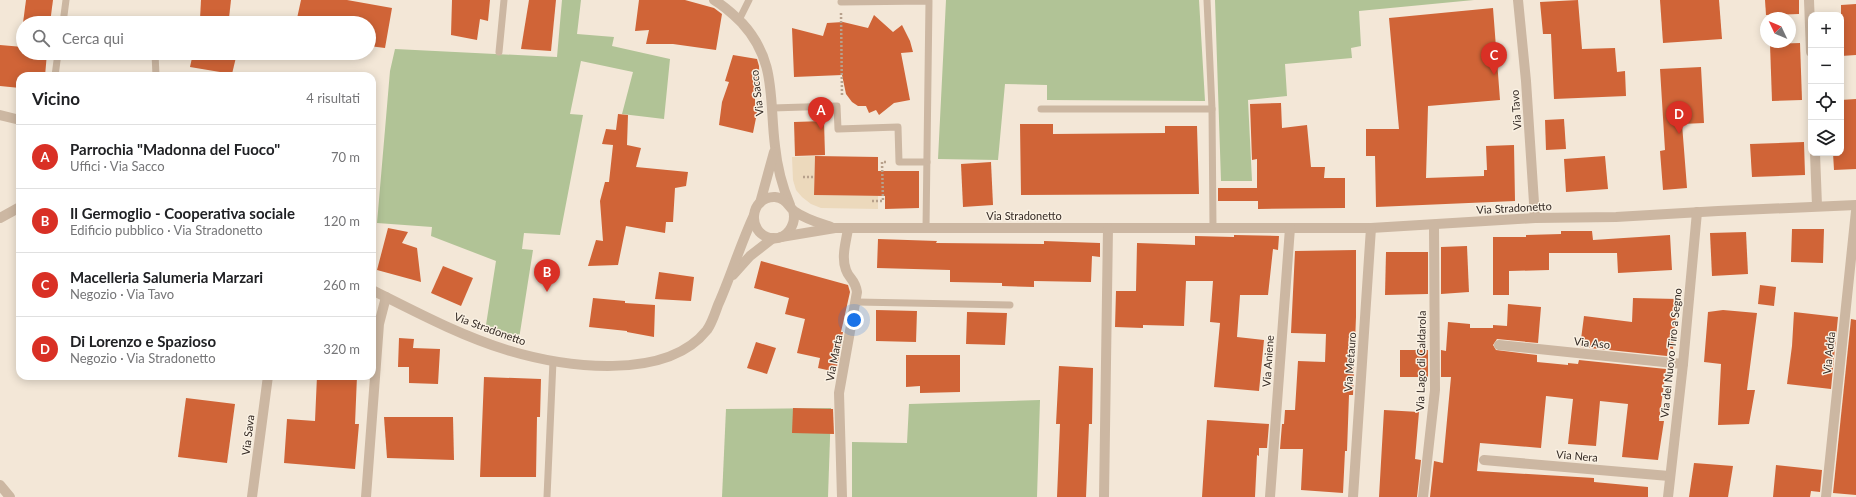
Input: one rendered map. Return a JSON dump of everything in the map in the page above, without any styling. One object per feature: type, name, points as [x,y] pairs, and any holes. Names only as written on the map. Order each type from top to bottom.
[{"type":"street","name":"Via Sacco","points":[[714,0],[739,20],[753,36],[764,57],[769,77],[775,148],[780,176],[791,207]]},
{"type":"street","name":"Via Tavo","points":[[1518,0],[1526,81],[1535,218]]},
{"type":"street","points":[[1809,0],[1811,48]]},
{"type":"street","points":[[0,115],[16,119]]},
{"type":"street","name":"Via Sacco","points":[[760,203],[775,148]]},
{"type":"street","points":[[1815,156],[1817,206]]},
{"type":"street","points":[[775,197],[786,201],[791,207],[794,221],[790,231],[777,238],[765,236],[758,231],[754,224],[754,216],[760,203],[775,197]]},
{"type":"street","name":"Via Stradonetto","points":[[730,278],[750,256],[777,238],[835,228],[1371,228],[1535,218],[1616,217],[1856,205]]},
{"type":"street","name":"Via Stradonetto","points":[[791,207],[813,221],[835,228]]},
{"type":"street","points":[[0,218],[16,210]]},
{"type":"street","name":"Via Adda","points":[[1826,497],[1856,211]]},
{"type":"street","name":"Via del Nuovo Tiro a Segno","points":[[1668,497],[1669,476],[1683,364],[1697,212]]},
{"type":"street","name":"Via Stradonetto","points":[[376,292],[466,335],[508,350],[553,361],[603,366],[650,364],[668,359],[684,351],[708,329],[730,278],[744,235],[754,216]]},
{"type":"street","name":"Via Lago di Caldarola","points":[[1423,497],[1435,390],[1434,225]]},
{"type":"street","name":"Via Marta","points":[[842,497],[839,393],[857,302],[855,283],[846,271],[844,256],[848,228]]},
{"type":"street","points":[[1104,497],[1108,228]]},
{"type":"street","name":"Via Aniene","points":[[1270,497],[1290,228]]},
{"type":"street","name":"Via Metauro","points":[[1353,497],[1371,228]]},
{"type":"street","points":[[376,364],[379,324],[386,297]]},
{"type":"street","name":"Via Aso","points":[[1499,345],[1683,364]]},
{"type":"street","name":"Via Sava","points":[[252,497],[267,380]]},
{"type":"street","points":[[366,497],[375,380]]},
{"type":"street","name":"Via Nera","points":[[1484,460],[1669,476]]},
{"type":"street","points":[[0,485],[10,497]]},
{"type":"lane","points":[[64,16],[66,0]]},
{"type":"lane","points":[[499,52],[504,0]]},
{"type":"lane","points":[[739,20],[749,0]]},
{"type":"lane","points":[[1207,0],[1212,109],[1213,228]]},
{"type":"lane","points":[[841,2],[929,1],[926,228]]},
{"type":"lane","points":[[56,72],[57,60]]},
{"type":"lane","points":[[155,60],[156,72]]},
{"type":"lane","points":[[772,108],[838,106],[838,129],[898,127],[899,162],[927,162]]},
{"type":"lane","points":[[1041,108],[1212,109]]},
{"type":"lane","points":[[857,302],[1010,305]]},
{"type":"lane","points":[[547,497],[553,361]]},
{"type":"path","points":[[838,106],[842,101],[841,2]]},
{"type":"path","points":[[872,201],[882,201],[882,162],[899,162]]},
{"type":"path","points":[[803,177],[814,177]]},
{"type":"green space","points":[[562,0],[581,0],[577,34],[614,37],[612,46],[670,59],[664,119],[622,114],[633,72],[581,61],[570,114],[583,115],[560,235],[524,233],[522,249],[533,250],[519,339],[486,325],[496,261],[431,236],[432,227],[377,223],[390,71],[395,49],[557,57]]},
{"type":"green space","points":[[946,0],[1199,0],[1205,101],[1047,100],[1047,85],[1005,84],[998,160],[938,159]]},
{"type":"green space","points":[[1215,0],[1474,0],[1359,11],[1361,46],[1351,48],[1352,58],[1285,64],[1287,96],[1248,100],[1252,181],[1221,181]]},
{"type":"green space","points":[[1040,400],[1037,497],[852,497],[852,442],[907,443],[909,404]]},
{"type":"green space","points":[[831,408],[828,497],[722,497],[726,409]]},
{"type":"shaded area","points":[[815,156],[814,195],[878,196],[878,209],[821,208],[811,204],[802,197],[796,190],[793,180],[792,157]]},
{"type":"building","points":[[26,0],[53,0],[51,16],[24,16]]},
{"type":"building","points":[[201,0],[231,0],[229,16],[200,16]]},
{"type":"building","points":[[301,0],[347,0],[392,8],[385,48],[376,47],[376,16],[298,16]]},
{"type":"building","points":[[452,0],[490,0],[488,21],[480,19],[477,40],[451,35]]},
{"type":"building","points":[[529,0],[556,0],[551,51],[521,49]]},
{"type":"building","points":[[639,0],[685,0],[714,8],[722,14],[716,50],[673,44],[646,44],[649,30],[635,31]]},
{"type":"building","points":[[1578,0],[1582,49],[1615,48],[1617,72],[1625,71],[1626,96],[1554,99],[1551,34],[1543,34],[1540,2]]},
{"type":"building","points":[[1660,0],[1719,0],[1722,39],[1663,43]]},
{"type":"building","points":[[1765,0],[1799,0],[1799,14],[1796,14],[1796,12],[1766,12]]},
{"type":"building","points":[[1856,4],[1856,55],[1844,56],[1844,12],[1841,12],[1841,5]]},
{"type":"building","points":[[1493,8],[1500,100],[1428,106],[1426,178],[1484,176],[1484,170],[1487,170],[1486,146],[1514,145],[1515,201],[1376,207],[1375,156],[1366,156],[1366,129],[1399,129],[1389,18]]},
{"type":"building","points":[[874,15],[893,32],[902,25],[910,41],[913,52],[901,53],[910,100],[894,103],[879,115],[876,110],[869,113],[866,106],[858,106],[852,102],[846,94],[842,75],[794,77],[792,28],[823,36],[827,23],[843,22],[868,28]]},
{"type":"building","points":[[1796,43],[1800,43],[1802,100],[1772,101],[1770,48],[1796,48]]},
{"type":"building","points":[[0,45],[16,46],[16,60],[46,60],[45,72],[16,72],[16,88],[0,86]]},
{"type":"building","points":[[733,55],[757,59],[759,66],[760,90],[755,92],[755,107],[757,113],[753,133],[719,125],[722,102],[729,82],[725,81]]},
{"type":"building","points":[[192,60],[235,60],[232,72],[220,72],[190,67]]},
{"type":"building","points":[[1701,67],[1704,123],[1682,124],[1687,188],[1663,190],[1660,151],[1665,150],[1660,69]]},
{"type":"building","points":[[1856,99],[1856,169],[1834,170],[1833,156],[1844,156],[1844,100]]},
{"type":"building","points":[[1281,103],[1282,128],[1307,125],[1311,167],[1325,167],[1324,178],[1345,178],[1345,208],[1258,209],[1258,201],[1218,201],[1218,188],[1257,188],[1257,159],[1252,160],[1250,104]]},
{"type":"building","points":[[618,114],[628,115],[627,145],[641,148],[636,167],[688,172],[686,186],[675,188],[673,222],[666,222],[665,233],[626,226],[618,265],[588,266],[596,240],[603,241],[600,201],[605,182],[609,182],[613,145],[602,144],[606,129],[616,130]]},
{"type":"building","points":[[1564,119],[1566,149],[1546,150],[1545,120]]},
{"type":"building","points":[[824,121],[825,155],[795,156],[794,122]]},
{"type":"building","points":[[1020,124],[1053,124],[1053,134],[1165,133],[1165,126],[1197,126],[1199,194],[1021,195]]},
{"type":"building","points":[[1804,142],[1805,175],[1752,177],[1750,144]]},
{"type":"building","points":[[815,156],[878,157],[878,171],[919,171],[919,208],[885,209],[885,196],[814,195]]},
{"type":"building","points":[[1605,156],[1608,189],[1566,192],[1564,159]]},
{"type":"building","points":[[991,162],[993,205],[963,207],[961,164]]},
{"type":"building","points":[[388,228],[408,232],[402,243],[417,248],[421,282],[377,270]]},
{"type":"building","points":[[1792,229],[1824,229],[1823,263],[1791,262]]},
{"type":"building","points":[[1561,231],[1592,231],[1593,240],[1670,235],[1672,270],[1618,273],[1617,253],[1549,253],[1549,270],[1509,271],[1509,295],[1493,295],[1493,237],[1526,237],[1526,235],[1561,234]]},
{"type":"building","points":[[1746,232],[1748,274],[1712,276],[1710,233]]},
{"type":"building","points":[[1234,235],[1279,236],[1278,250],[1273,249],[1268,295],[1240,295],[1237,337],[1264,340],[1259,391],[1214,387],[1220,323],[1210,322],[1213,281],[1186,281],[1184,326],[1143,325],[1143,328],[1115,327],[1116,291],[1136,291],[1137,243],[1195,245],[1195,236],[1234,237]]},
{"type":"building","points":[[878,239],[937,241],[936,243],[1044,244],[1044,241],[1100,243],[1100,257],[1092,256],[1091,282],[1034,281],[1034,287],[1002,286],[1002,283],[950,282],[950,270],[877,268]]},
{"type":"building","points":[[1467,246],[1469,292],[1441,294],[1441,247]]},
{"type":"building","points":[[1356,250],[1356,317],[1353,395],[1349,395],[1347,451],[1345,451],[1343,493],[1301,490],[1303,449],[1280,449],[1282,424],[1284,424],[1285,410],[1295,410],[1298,361],[1325,362],[1326,334],[1291,333],[1295,251]]},
{"type":"building","points":[[1386,252],[1428,252],[1428,294],[1385,295]]},
{"type":"building","points":[[761,261],[848,285],[850,292],[841,332],[843,332],[836,372],[818,368],[820,358],[797,353],[805,319],[785,314],[789,298],[754,288]]},
{"type":"building","points":[[443,266],[473,278],[461,306],[431,293]]},
{"type":"building","points":[[659,272],[694,277],[691,301],[655,299]]},
{"type":"building","points":[[1760,285],[1776,287],[1774,306],[1758,304]]},
{"type":"building","points":[[593,298],[625,301],[625,303],[655,305],[654,337],[627,331],[589,327]]},
{"type":"building","points":[[1633,298],[1677,299],[1673,349],[1668,348],[1667,356],[1580,347],[1584,316],[1632,322]]},
{"type":"building","points":[[1508,304],[1541,307],[1538,343],[1497,339],[1493,345],[1496,350],[1537,355],[1537,362],[1568,365],[1568,363],[1578,364],[1579,360],[1666,369],[1659,421],[1664,421],[1658,460],[1622,457],[1628,404],[1600,401],[1596,446],[1568,444],[1573,399],[1546,396],[1541,448],[1480,443],[1477,471],[1594,478],[1594,482],[1648,487],[1648,497],[1430,497],[1434,461],[1443,463],[1451,377],[1441,377],[1441,350],[1446,351],[1448,322],[1470,324],[1470,328],[1493,328],[1493,325],[1507,326]]},
{"type":"building","points":[[876,310],[917,311],[916,342],[876,341]]},
{"type":"building","points":[[1723,310],[1757,313],[1747,390],[1755,390],[1749,424],[1718,425],[1721,364],[1704,362],[1708,312]]},
{"type":"building","points":[[967,312],[1007,313],[1005,345],[966,344]]},
{"type":"building","points":[[1794,312],[1838,317],[1831,389],[1787,384],[1792,346]]},
{"type":"building","points":[[1851,319],[1856,320],[1856,495],[1833,493]]},
{"type":"building","points":[[399,338],[414,339],[413,348],[440,349],[438,384],[409,383],[409,367],[398,367]]},
{"type":"building","points":[[756,342],[776,348],[767,374],[747,368]]},
{"type":"building","points":[[1400,350],[1428,350],[1428,377],[1400,377]]},
{"type":"building","points":[[906,355],[960,355],[960,392],[920,393],[920,386],[906,387]]},
{"type":"building","points":[[1059,366],[1093,368],[1092,424],[1089,424],[1086,497],[1057,497],[1060,424],[1056,424]]},
{"type":"building","points":[[484,377],[541,379],[540,417],[537,417],[536,477],[480,477]]},
{"type":"building","points":[[317,380],[357,380],[355,424],[359,424],[355,469],[284,463],[287,419],[315,421]]},
{"type":"building","points":[[186,398],[235,404],[227,463],[178,457]]},
{"type":"building","points":[[793,408],[833,409],[834,434],[792,433]]},
{"type":"building","points":[[1384,410],[1419,412],[1415,459],[1421,460],[1417,497],[1379,497]]},
{"type":"building","points":[[384,417],[453,417],[454,460],[387,458]]},
{"type":"building","points":[[1207,420],[1269,424],[1267,448],[1259,448],[1259,456],[1257,455],[1255,497],[1202,497]]},
{"type":"building","points":[[1694,463],[1733,466],[1728,497],[1689,497]]},
{"type":"building","points":[[1776,465],[1822,470],[1820,492],[1811,491],[1810,497],[1773,497]]},
{"type":"place","name":"Macelleria Salumeria Marzari","points":[[1494,75]]},
{"type":"place","name":"Parrochia \"Madonna del Fuoco\"","points":[[821,130]]},
{"type":"place","name":"Di Lorenzo e Spazioso","points":[[1679,134]]},
{"type":"place","name":"Il Germoglio - Cooperativa sociale","points":[[547,292]]}]
